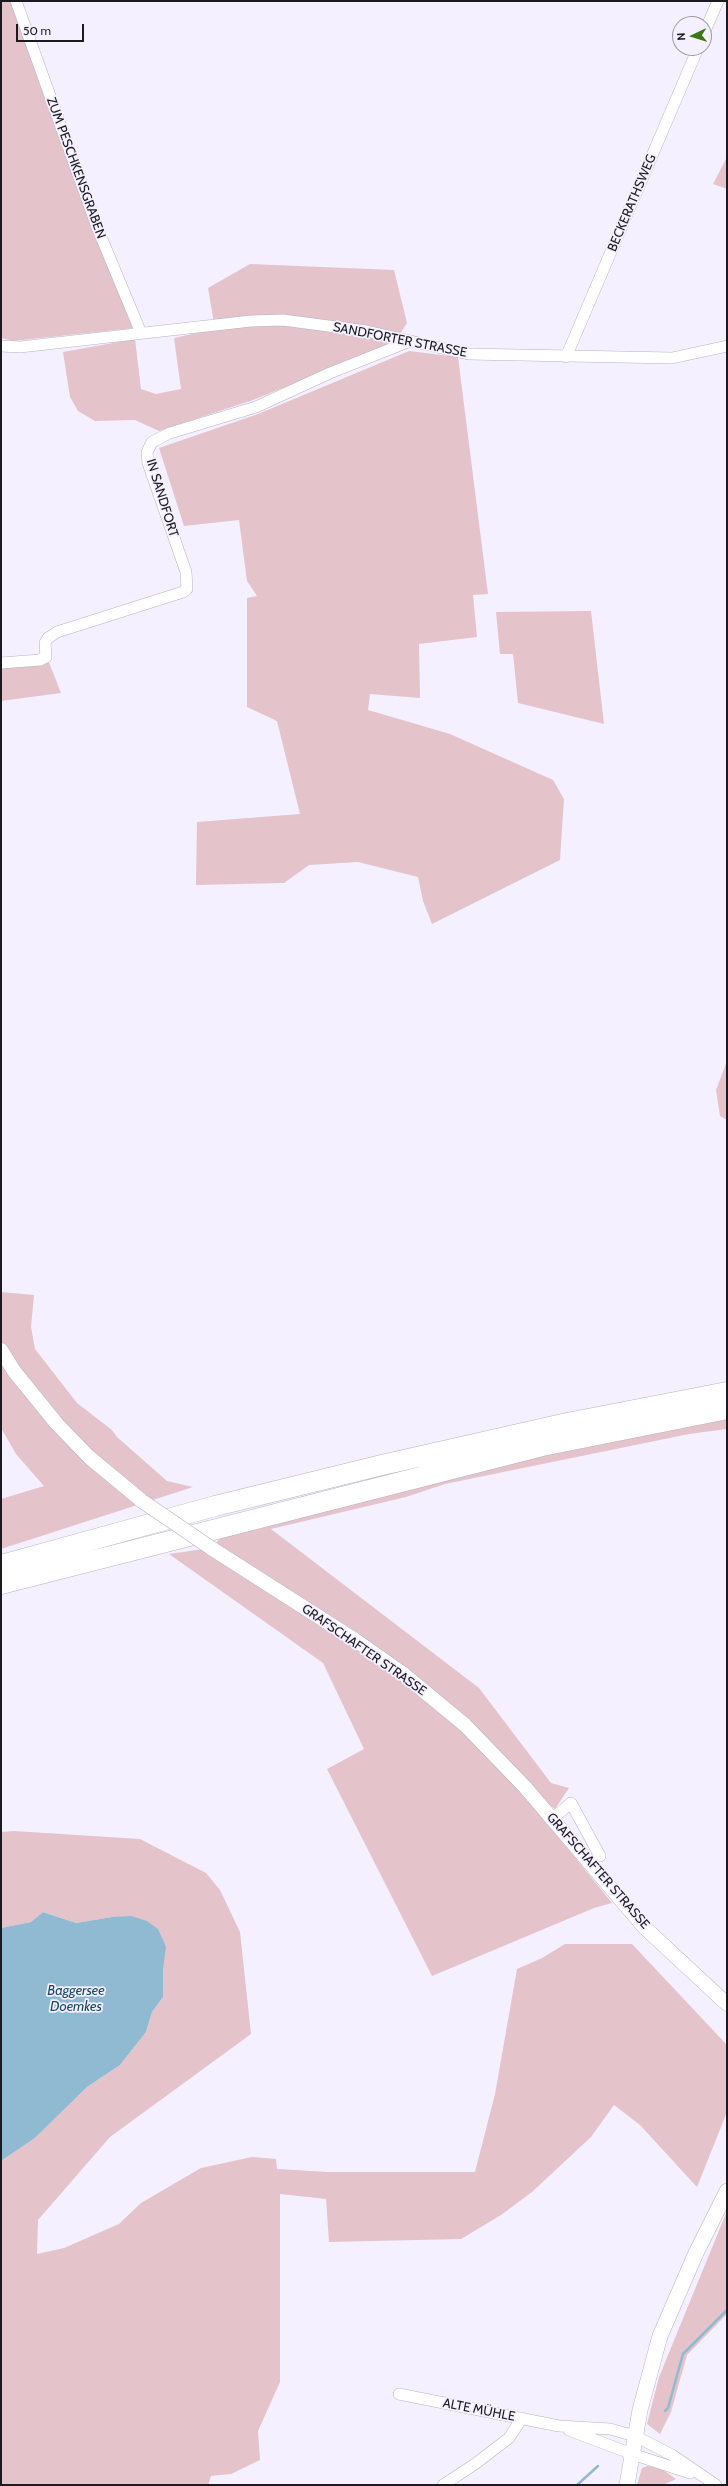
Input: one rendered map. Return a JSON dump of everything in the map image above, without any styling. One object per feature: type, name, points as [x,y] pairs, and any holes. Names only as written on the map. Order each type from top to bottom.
[{"type":"highway","points":[[1,1565],[215,1506],[382,1465],[567,1423],[727,1392]]},
{"type":"highway","points":[[1,1584],[542,1446],[727,1409]]},
{"type":"main road","points":[[627,2485],[640,2410],[660,2336],[681,2285],[727,2191]]},
{"type":"street","name":"ZUM PESCHKENSGRABEN","points":[[16,1],[97,227],[141,333]]},
{"type":"street","points":[[711,16],[718,1]]},
{"type":"street","name":"BECKERATHSWEG","points":[[566,357],[695,56]]},
{"type":"street","name":"SANDFORTER STRASSE","points":[[1,346],[20,347],[251,321],[283,320],[366,331],[408,342],[468,354],[672,358],[727,346]]},
{"type":"street","name":"IN SANDFORT","points":[[1,663],[40,660],[46,657],[45,643],[48,638],[57,632],[183,592],[187,589],[186,572],[148,463],[148,452],[152,442],[170,433],[256,407],[330,373],[408,342]]},
{"type":"street","name":"GRAFSCHAFTER STRASSE","points":[[1,1350],[14,1371],[57,1424],[90,1458],[142,1501],[211,1548],[355,1640],[415,1684],[465,1725],[496,1756],[552,1818],[644,1927],[671,1954],[724,2000]]},
{"type":"street","name":"GRAFSCHAFTER STRASSE","points":[[552,1818],[571,1803],[600,1856]]},
{"type":"street","name":"ALTE MÜHLE","points":[[399,2394],[559,2426],[632,2454],[665,2463],[705,2479]]},
{"type":"street","points":[[443,2485],[475,2464],[508,2438],[522,2418]]},
{"type":"street","name":"ALTE MÜHLE","points":[[559,2426],[610,2429],[636,2436],[672,2456],[705,2479]]},
{"type":"street","points":[[705,2479],[716,2485]]},
{"type":"shaded area","points":[[1,1],[11,1],[134,328],[13,341],[1,338]]},
{"type":"shaded area","points":[[727,157],[727,189],[713,184]]},
{"type":"shaded area","points":[[250,264],[394,270],[407,323],[394,343],[253,400],[159,431],[135,420],[95,421],[78,411],[70,397],[63,352],[135,339],[141,389],[156,394],[181,389],[174,338],[215,329],[208,288]]},
{"type":"shaded area","points":[[409,351],[458,357],[488,594],[473,595],[477,637],[419,644],[420,698],[370,694],[368,710],[450,734],[553,780],[564,799],[560,860],[432,924],[423,901],[418,877],[358,862],[309,865],[284,883],[196,885],[197,822],[300,814],[277,721],[247,707],[247,598],[257,596],[247,581],[239,520],[184,526],[159,448],[258,414]]},
{"type":"shaded area","points":[[591,611],[604,724],[518,703],[513,654],[500,654],[496,612]]},
{"type":"shaded area","points":[[48,660],[61,693],[1,701],[1,666]]},
{"type":"shaded area","points":[[727,1061],[727,1120],[720,1116],[716,1090]]},
{"type":"shaded area","points":[[1,1292],[34,1295],[31,1327],[35,1349],[77,1403],[112,1430],[117,1437],[167,1481],[193,1487],[1,1549],[1,1499],[44,1486],[16,1454],[1,1428]]},
{"type":"shaded area","points":[[727,1414],[727,1429],[689,1434],[445,1484],[406,1497],[271,1529],[479,1688],[551,1783],[569,1788],[555,1809],[526,1788],[548,1824],[612,1903],[594,1908],[432,1976],[327,1769],[364,1749],[323,1663],[169,1554],[211,1548],[235,1523]]},
{"type":"shaded area","points":[[14,1831],[140,1839],[206,1873],[220,1890],[240,1932],[251,2034],[110,2137],[38,2220],[37,2254],[64,2248],[119,2224],[141,2203],[201,2168],[252,2157],[276,2159],[277,2169],[328,2172],[475,2172],[495,2094],[517,1969],[542,1958],[565,1944],[632,1944],[727,2045],[727,2112],[697,2187],[640,2125],[614,2105],[591,2137],[532,2192],[501,2215],[461,2239],[329,2242],[326,2199],[280,2194],[280,2382],[258,2431],[260,2460],[231,2474],[211,2476],[208,2485],[1,2485],[1,2161],[35,2138],[87,2087],[120,2065],[146,2032],[152,2012],[163,1997],[112,1917],[76,1923],[43,1912],[31,1922],[1,1928],[1,1832]]},
{"type":"shaded area","points":[[727,2211],[727,2314],[687,2355],[671,2412],[660,2434],[647,2424],[659,2377]]},
{"type":"shaded area","points":[[647,2466],[659,2467],[676,2479],[663,2485],[637,2485],[642,2468]]},
{"type":"water","name":"Baggersee Doemkes","points":[[43,1912],[76,1923],[112,1917],[131,1916],[147,1921],[158,1929],[166,1947],[163,1969],[163,1997],[152,2012],[146,2032],[120,2065],[87,2087],[35,2138],[1,2161],[1,1928],[31,1922]]},
{"type":"waterway","points":[[665,2411],[668,2408],[683,2354],[727,2310]]},
{"type":"waterway","points":[[577,2485],[598,2466]]}]
